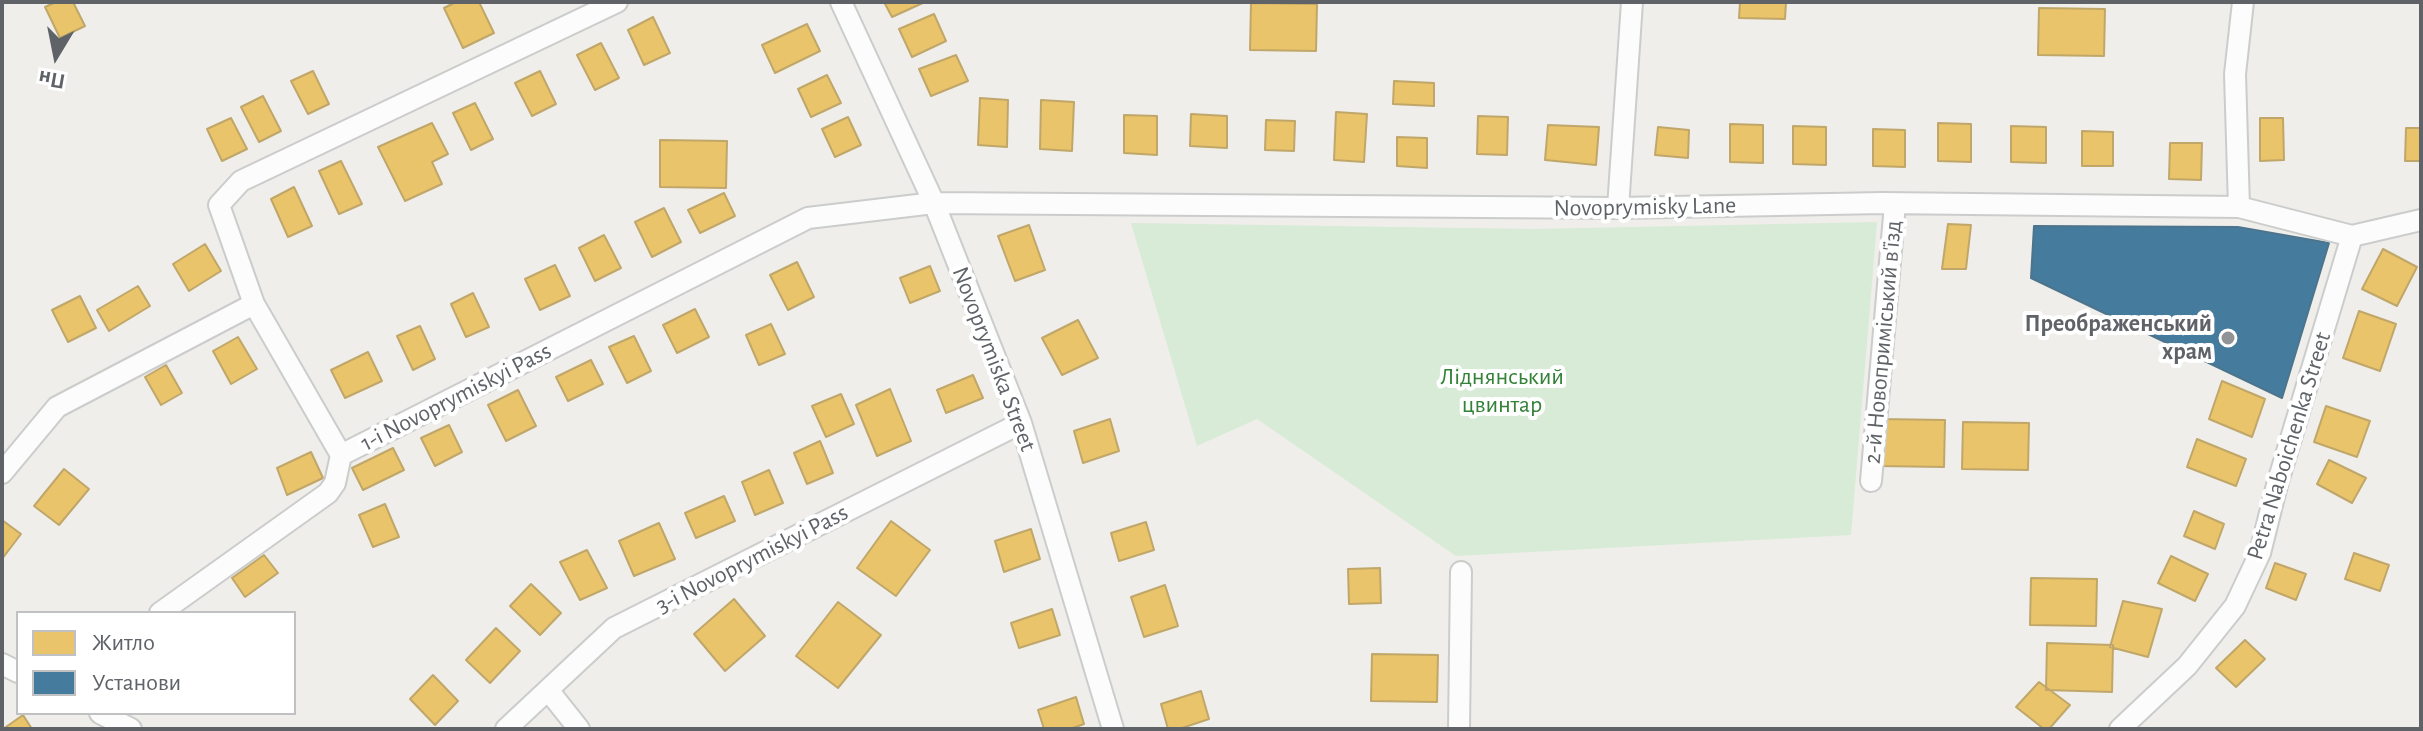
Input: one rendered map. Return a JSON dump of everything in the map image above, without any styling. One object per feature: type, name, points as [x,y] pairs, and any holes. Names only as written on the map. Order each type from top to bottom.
[{"type":"street","name":"1-i Novoprymiskyi Pass","points":[[617,2],[241,181],[219,205],[254,304],[341,455],[808,218],[934,203]]},
{"type":"street","name":"Novoprymiska Street","points":[[841,2],[934,203],[1021,423],[1113,729]]},
{"type":"street","points":[[1618,208],[1632,2]]},
{"type":"street","points":[[2239,207],[2235,74],[2243,2]]},
{"type":"street","name":"Novoprymisky Lane","points":[[934,203],[1618,208],[1895,204],[2239,207],[2352,236]]},
{"type":"street","name":"2-й Новоприміський в'їзд","points":[[1871,481],[1895,204]]},
{"type":"street","points":[[2352,236],[2421,220]]},
{"type":"street","name":"Petra Naboichenka Street","points":[[2120,729],[2187,666],[2235,606],[2260,553],[2277,485],[2352,236]]},
{"type":"street","points":[[2,473],[57,407],[254,304]]},
{"type":"street","name":"3-i Novoprymiskyi Pass","points":[[506,729],[614,628],[1021,423]]},
{"type":"street","points":[[163,611],[328,493],[335,483],[341,455]]},
{"type":"street","points":[[1459,729],[1461,572]]},
{"type":"street","points":[[548,690],[579,729]]},
{"type":"street","points":[[104,715],[131,729]]},
{"type":"green space","name":"Ліднянський цвинтар","points":[[1877,222],[1851,535],[1456,556],[1257,419],[1197,446],[1131,223],[1534,229]]},
{"type":"building: Житло","points":[[56,2],[73,2],[85,26],[60,38],[45,7]]},
{"type":"building: Житло","points":[[456,2],[479,2],[494,33],[463,48],[444,8]]},
{"type":"building: Житло","points":[[884,2],[925,2],[892,17]]},
{"type":"building: Житло","points":[[1740,2],[1786,2],[1785,19],[1739,18]]},
{"type":"building: Житло","points":[[1251,3],[1317,4],[1316,51],[1250,50]]},
{"type":"building: Житло","points":[[2039,8],[2105,9],[2104,56],[2038,55]]},
{"type":"building: Житло","points":[[934,14],[946,41],[912,57],[899,29]]},
{"type":"building: Житло","points":[[653,17],[670,53],[644,65],[628,30]]},
{"type":"building: Житло","points":[[807,24],[820,51],[775,73],[762,45]]},
{"type":"building: Житло","points":[[601,43],[619,78],[595,90],[577,55]]},
{"type":"building: Житло","points":[[956,55],[968,81],[931,96],[919,69]]},
{"type":"building: Житло","points":[[313,71],[329,104],[308,114],[291,81]]},
{"type":"building: Житло","points":[[540,71],[556,104],[532,116],[515,83]]},
{"type":"building: Житло","points":[[827,75],[841,103],[811,117],[798,89]]},
{"type":"building: Житло","points":[[1394,81],[1434,83],[1434,106],[1393,104]]},
{"type":"building: Житло","points":[[263,96],[281,131],[259,142],[241,107]]},
{"type":"building: Житло","points":[[980,98],[1008,100],[1007,147],[978,145]]},
{"type":"building: Житло","points":[[1041,100],[1074,102],[1072,151],[1040,149]]},
{"type":"building: Житло","points":[[475,103],[493,139],[471,150],[453,113]]},
{"type":"building: Житло","points":[[1336,112],[1367,114],[1364,162],[1334,160]]},
{"type":"building: Житло","points":[[1191,114],[1227,116],[1227,148],[1190,146]]},
{"type":"building: Житло","points":[[1124,115],[1157,116],[1157,155],[1124,153]]},
{"type":"building: Житло","points":[[1478,116],[1508,117],[1507,155],[1477,154]]},
{"type":"building: Житло","points":[[848,117],[861,145],[835,157],[822,129]]},
{"type":"building: Житло","points":[[231,118],[247,149],[222,161],[207,129]]},
{"type":"building: Житло","points":[[2260,118],[2283,118],[2284,160],[2260,161]]},
{"type":"building: Житло","points":[[1266,120],[1295,121],[1294,151],[1265,150]]},
{"type":"building: Житло","points":[[432,123],[448,154],[432,162],[442,184],[405,201],[378,147]]},
{"type":"building: Житло","points":[[1938,123],[1971,124],[1971,162],[1938,161]]},
{"type":"building: Житло","points":[[1730,124],[1763,125],[1763,163],[1730,162]]},
{"type":"building: Житло","points":[[1548,125],[1599,127],[1596,165],[1545,160]]},
{"type":"building: Житло","points":[[1793,126],[1826,127],[1826,165],[1793,164]]},
{"type":"building: Житло","points":[[2011,126],[2046,127],[2046,163],[2011,162]]},
{"type":"building: Житло","points":[[1658,127],[1689,130],[1688,158],[1655,155]]},
{"type":"building: Житло","points":[[2406,128],[2421,128],[2421,161],[2405,161]]},
{"type":"building: Житло","points":[[1873,129],[1905,130],[1905,167],[1873,166]]},
{"type":"building: Житло","points":[[2082,131],[2113,132],[2113,166],[2082,166]]},
{"type":"building: Житло","points":[[1397,137],[1427,138],[1427,168],[1397,166]]},
{"type":"building: Житло","points":[[660,140],[727,141],[726,188],[660,187]]},
{"type":"building: Житло","points":[[2170,143],[2202,143],[2201,180],[2169,179]]},
{"type":"building: Житло","points":[[341,161],[362,204],[339,214],[319,171]]},
{"type":"building: Житло","points":[[294,187],[312,226],[288,237],[271,199]]},
{"type":"building: Житло","points":[[724,193],[735,216],[700,233],[688,210]]},
{"type":"building: Житло","points":[[664,208],[681,242],[652,257],[635,222]]},
{"type":"building: Житло","points":[[1948,224],[1971,225],[1966,269],[1942,269]]},
{"type":"building: Житло","points":[[1029,225],[1045,270],[1015,281],[998,236]]},
{"type":"building: Житло","points":[[2235,231],[2266,258],[2244,280],[2214,250]]},
{"type":"building: Житло","points":[[604,235],[621,268],[595,281],[579,248]]},
{"type":"building: Житло","points":[[205,244],[221,271],[189,291],[173,264]]},
{"type":"building: Житло","points":[[2383,249],[2417,267],[2397,306],[2362,289]]},
{"type":"building: Житло","points":[[797,262],[814,297],[788,310],[770,275]]},
{"type":"building: Житло","points":[[555,265],[570,296],[540,310],[525,279]]},
{"type":"building: Житло","points":[[930,266],[940,291],[910,303],[900,278]]},
{"type":"building: Житло","points":[[138,286],[150,306],[109,331],[97,310]]},
{"type":"building: Житло","points":[[473,293],[489,327],[466,337],[451,304]]},
{"type":"building: Житло","points":[[80,296],[96,328],[68,342],[52,310]]},
{"type":"building: Житло","points":[[695,309],[709,337],[677,353],[663,325]]},
{"type":"building: Житло","points":[[2359,311],[2396,324],[2380,371],[2343,358]]},
{"type":"building: Житло","points":[[1078,320],[1098,358],[1062,375],[1042,338]]},
{"type":"building: Житло","points":[[771,324],[785,354],[759,365],[746,335]]},
{"type":"building: Житло","points":[[420,326],[435,359],[413,370],[397,336]]},
{"type":"building: Житло","points":[[634,336],[651,371],[627,383],[609,347]]},
{"type":"building: Житло","points":[[238,337],[257,369],[231,384],[213,351]]},
{"type":"building: Житло","points":[[368,352],[382,381],[345,398],[331,370]]},
{"type":"building: Житло","points":[[591,360],[603,384],[568,401],[556,377]]},
{"type":"building: Житло","points":[[166,365],[182,393],[161,405],[145,377]]},
{"type":"building: Житло","points":[[973,375],[983,398],[946,413],[937,390]]},
{"type":"building: Житло","points":[[2222,381],[2265,399],[2252,437],[2209,419]]},
{"type":"building: Житло","points":[[890,389],[911,441],[877,456],[856,405]]},
{"type":"building: Житло","points":[[518,390],[536,426],[506,441],[488,405]]},
{"type":"building: Житло","points":[[841,394],[854,424],[826,437],[812,406]]},
{"type":"building: Житло","points":[[2326,406],[2370,421],[2357,457],[2314,442]]},
{"type":"building: Житло","points":[[1110,419],[1119,451],[1083,463],[1074,431]]},
{"type":"building: Житло","points":[[1879,419],[1945,420],[1944,467],[1878,466]]},
{"type":"building: Житло","points":[[1963,422],[2029,423],[2028,470],[1962,469]]},
{"type":"building: Житло","points":[[449,425],[462,452],[435,466],[421,438]]},
{"type":"building: Житло","points":[[2197,439],[2246,459],[2236,486],[2187,467]]},
{"type":"building: Житло","points":[[820,441],[833,473],[807,484],[794,453]]},
{"type":"building: Житло","points":[[393,448],[404,470],[363,490],[352,468]]},
{"type":"building: Житло","points":[[311,452],[323,478],[287,495],[277,468]]},
{"type":"building: Житло","points":[[2329,460],[2366,478],[2352,503],[2317,484]]},
{"type":"building: Житло","points":[[64,469],[89,489],[59,525],[34,506]]},
{"type":"building: Житло","points":[[769,470],[783,503],[755,515],[742,482]]},
{"type":"building: Житло","points":[[724,496],[735,521],[696,538],[685,513]]},
{"type":"building: Житло","points":[[385,504],[399,537],[373,547],[359,515]]},
{"type":"building: Житло","points":[[2194,511],[2224,524],[2215,549],[2184,536]]},
{"type":"building: Житло","points":[[2,520],[21,534],[2,559]]},
{"type":"building: Житло","points":[[891,521],[930,550],[896,596],[857,568]]},
{"type":"building: Житло","points":[[1146,522],[1154,550],[1119,561],[1111,533]]},
{"type":"building: Житло","points":[[659,523],[675,559],[634,576],[619,541]]},
{"type":"building: Житло","points":[[1031,529],[1040,559],[1004,572],[995,541]]},
{"type":"building: Житло","points":[[587,550],[607,588],[580,600],[560,562]]},
{"type":"building: Житло","points":[[2354,553],[2389,565],[2380,591],[2345,579]]},
{"type":"building: Житло","points":[[264,555],[278,573],[245,597],[232,578]]},
{"type":"building: Житло","points":[[2171,556],[2208,574],[2195,601],[2158,583]]},
{"type":"building: Житло","points":[[2275,563],[2306,574],[2296,600],[2266,588]]},
{"type":"building: Житло","points":[[1380,568],[1381,603],[1349,604],[1348,569]]},
{"type":"building: Житло","points":[[2031,578],[2097,579],[2096,626],[2030,625]]},
{"type":"building: Житло","points":[[531,584],[561,613],[540,635],[510,606]]},
{"type":"building: Житло","points":[[1165,585],[1178,626],[1144,637],[1131,597]]},
{"type":"building: Житло","points":[[734,599],[765,636],[725,671],[694,634]]},
{"type":"building: Житло","points":[[2123,601],[2162,609],[2148,657],[2110,647]]},
{"type":"building: Житло","points":[[838,602],[881,635],[838,688],[796,656]]},
{"type":"building: Житло","points":[[1052,609],[1060,635],[1019,648],[1011,623]]},
{"type":"building: Житло","points":[[496,628],[520,651],[490,683],[466,660]]},
{"type":"building: Житло","points":[[2245,640],[2265,659],[2236,687],[2216,668]]},
{"type":"building: Житло","points":[[2047,643],[2113,645],[2112,692],[2046,690]]},
{"type":"building: Житло","points":[[1372,654],[1438,655],[1437,702],[1371,701]]},
{"type":"building: Житло","points":[[433,675],[458,701],[435,725],[410,699]]},
{"type":"building: Житло","points":[[2039,682],[2070,705],[2049,729],[2044,729],[2016,707]]},
{"type":"building: Житло","points":[[1201,691],[1209,719],[1179,729],[1168,729],[1161,704]]},
{"type":"building: Житло","points":[[1076,697],[1084,724],[1070,729],[1044,729],[1038,710]]},
{"type":"building: Житло","points":[[23,715],[32,729],[3,729]]},
{"type":"building: Установи","name":"Преображенський храм","points":[[2034,226],[2238,227],[2329,243],[2282,398],[2031,278]]},
{"type":"place","name":"Преображенський храм","points":[[2228,338]]}]
